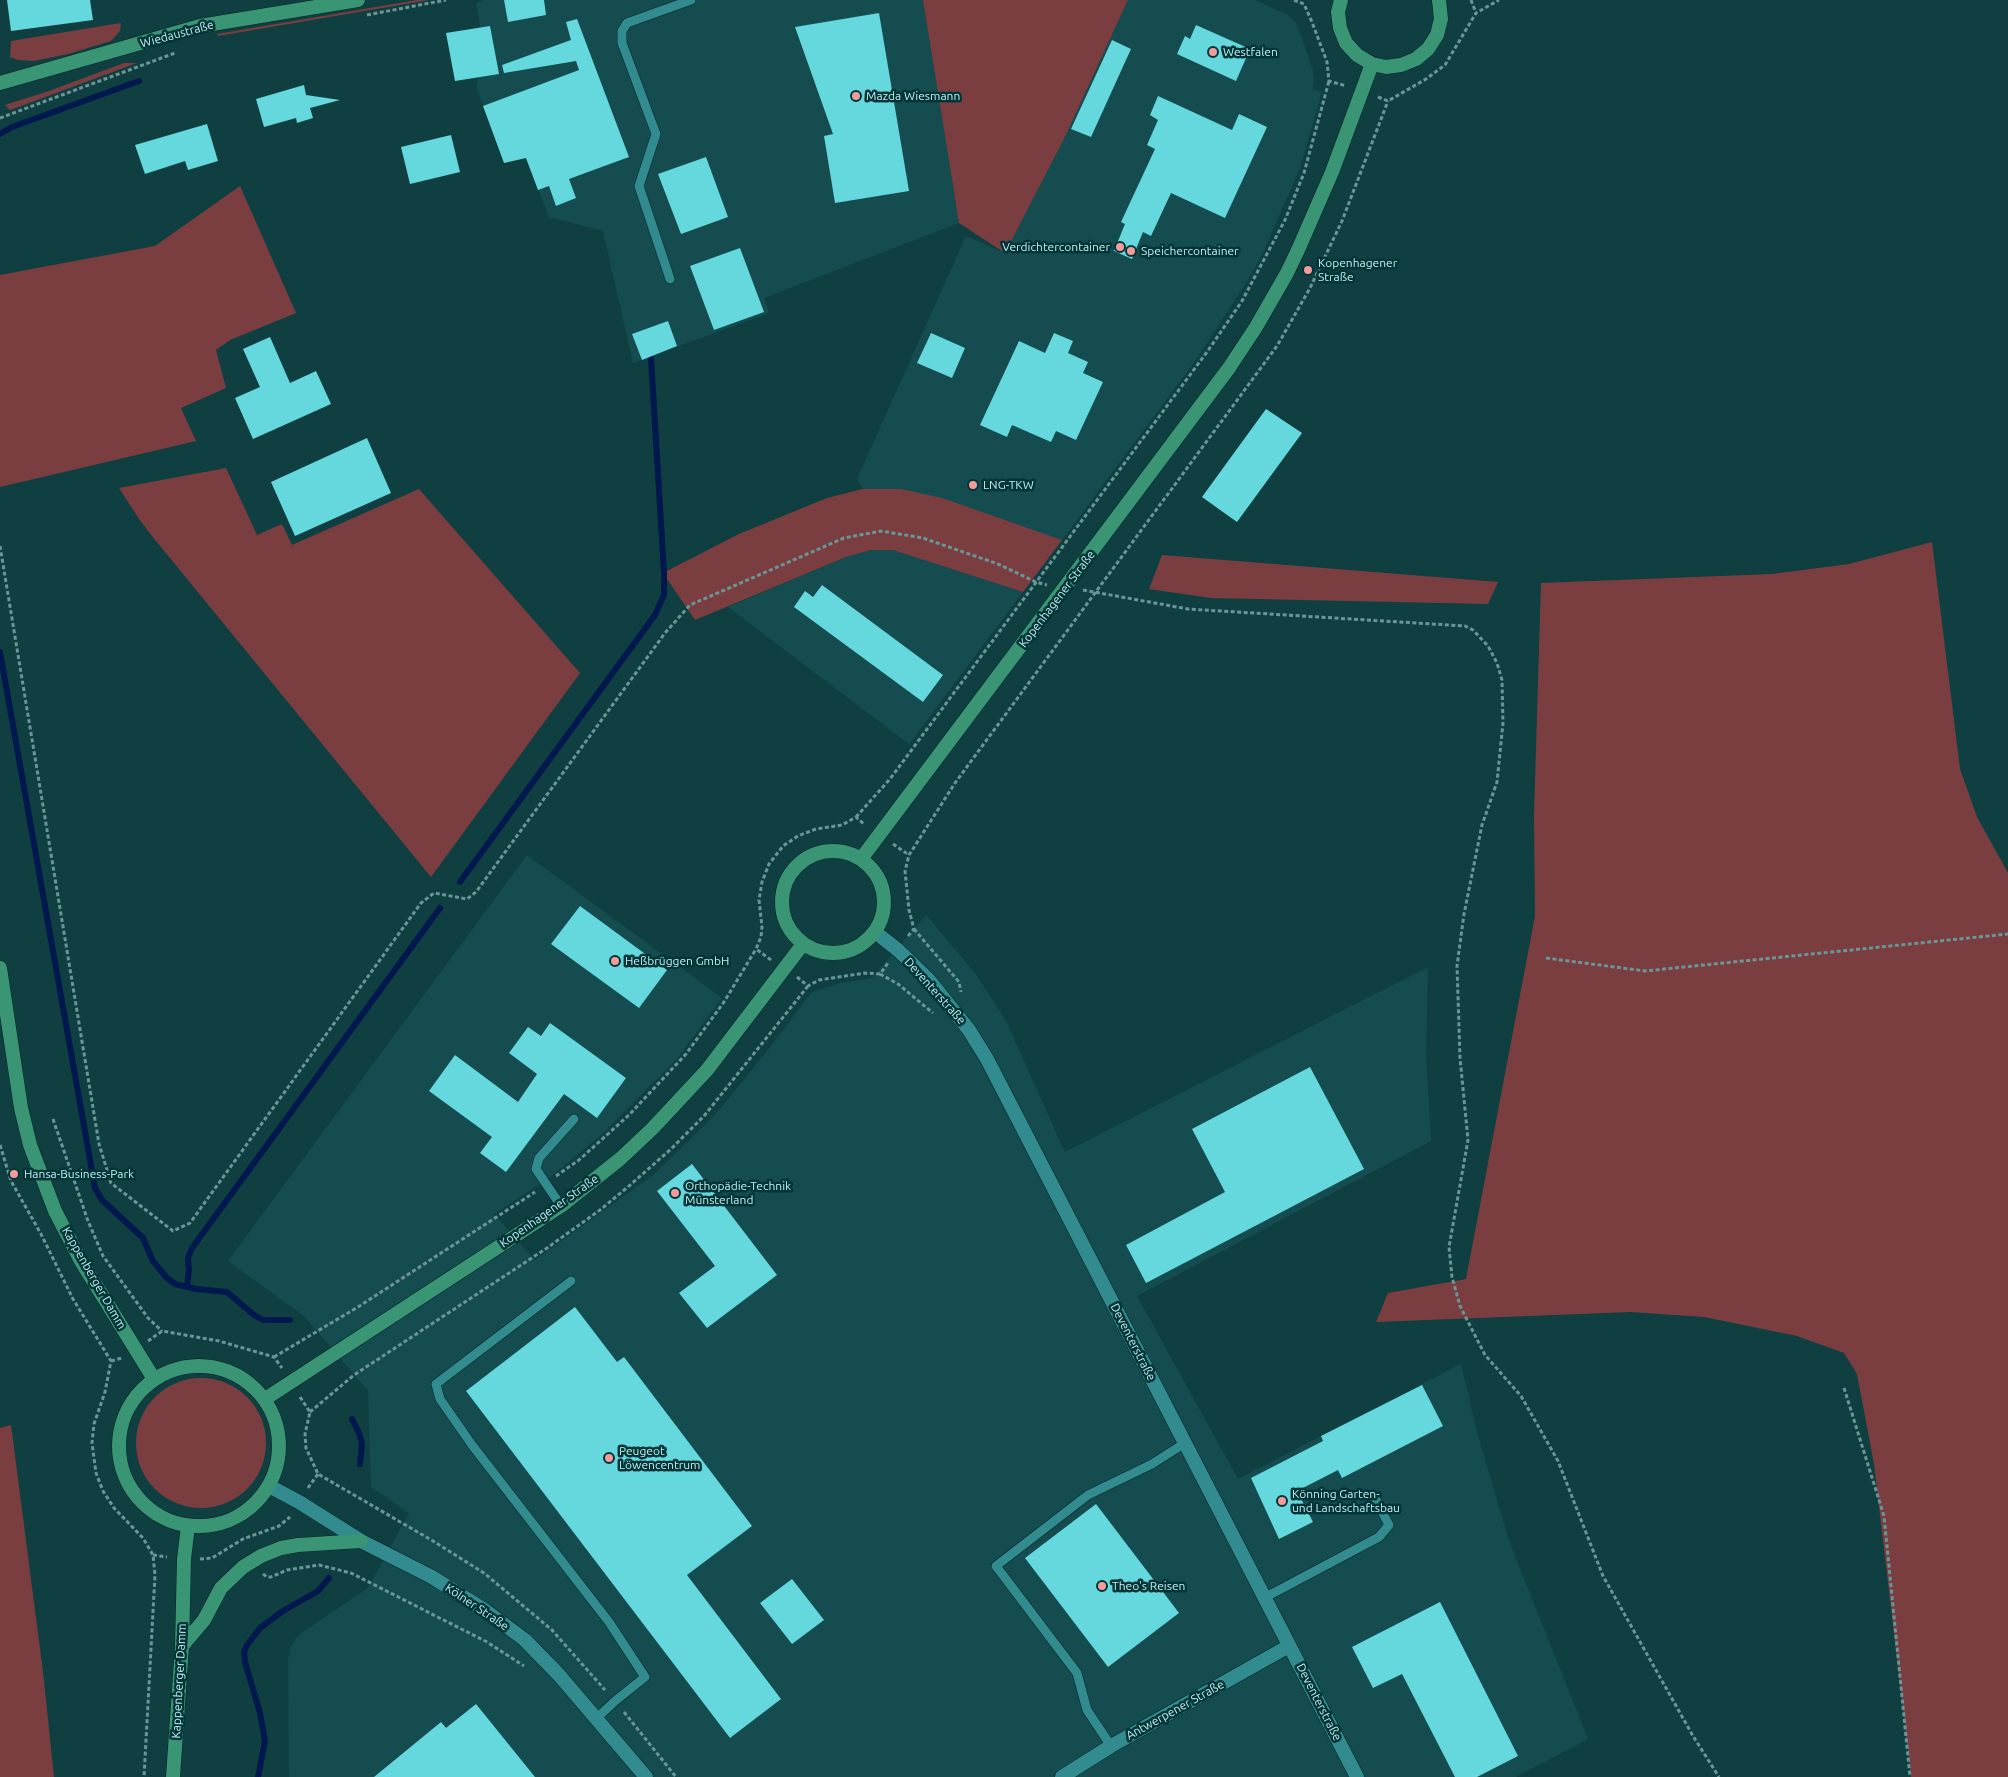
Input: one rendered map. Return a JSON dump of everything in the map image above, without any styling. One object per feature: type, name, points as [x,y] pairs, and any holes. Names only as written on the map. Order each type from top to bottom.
[{"type":"main road","name":"Wiedaustraße","points":[[0,83],[200,26],[358,0]]},
{"type":"main road","points":[[1341,0],[1338,12],[1340,28],[1346,43],[1357,55],[1372,64],[1386,67],[1416,60],[1428,49],[1437,35],[1441,19],[1439,0]]},
{"type":"main road","name":"Kopenhagener Straße","points":[[861,860],[1229,368],[1256,327],[1298,250],[1332,172],[1372,64]]},
{"type":"main road","points":[[839,851],[861,860],[870,866],[878,877],[884,892],[881,920],[875,932],[863,944],[848,951],[832,953],[816,951],[803,944],[791,930],[784,914],[782,897],[787,880],[797,866],[810,856],[824,852],[839,851]]},
{"type":"main road","name":"Kopenhagener Straße","points":[[265,1400],[561,1206],[620,1159],[678,1103],[719,1056],[803,944]]},
{"type":"main road","name":"Kappenberger Damm","points":[[0,968],[21,1108],[30,1145],[55,1211],[81,1261],[154,1379]]},
{"type":"main road","points":[[201,1365],[226,1370],[248,1382],[265,1400],[275,1420],[280,1442],[278,1465],[269,1486],[254,1505],[234,1518],[212,1526],[188,1526],[162,1518],[139,1501],[124,1478],[118,1451],[122,1423],[134,1398],[154,1379],[176,1369],[201,1365]]},
{"type":"main road","name":"Kappenberger Damm","points":[[173,1777],[182,1646],[184,1559],[188,1526]]},
{"type":"main road","points":[[182,1646],[204,1620],[221,1588],[243,1567],[281,1548],[361,1541]]},
{"type":"street","name":"Deventerstraße","points":[[875,932],[898,950],[950,1004],[970,1030],[987,1059],[1357,1777]]},
{"type":"street","name":"Kölner Straße","points":[[269,1486],[299,1502],[361,1541],[432,1577],[494,1617],[525,1640],[597,1718],[646,1777]]},
{"type":"street","name":"Antwerpener Straße","points":[[1062,1777],[1111,1746],[1289,1646]]},
{"type":"lane","points":[[670,279],[639,186],[656,134],[622,43],[622,31],[628,23],[691,0]]},
{"type":"lane","points":[[561,1206],[536,1170],[539,1158],[574,1118]]},
{"type":"lane","points":[[571,1281],[436,1384],[440,1399],[466,1437],[608,1622],[645,1677],[614,1701],[597,1718]]},
{"type":"lane","points":[[1111,1746],[1087,1710],[1077,1672],[996,1566],[1088,1496],[1152,1464],[1185,1443]]},
{"type":"lane","points":[[1264,1598],[1380,1537],[1389,1525],[1374,1496]]},
{"type":"path","points":[[364,15],[446,0]]},
{"type":"path","points":[[1294,0],[1304,4],[1306,0]]},
{"type":"path","points":[[1471,0],[1476,13],[1499,0]]},
{"type":"path","points":[[0,118],[183,50]]},
{"type":"path","points":[[1329,81],[1304,173],[1285,220],[1242,301],[1207,352],[890,779],[856,818],[842,825],[816,829],[798,836],[783,846],[769,864],[762,882],[759,900],[762,927],[761,937],[756,949],[808,986],[819,980],[865,973],[880,974],[914,929],[909,910],[905,871],[909,855],[955,783],[1242,394],[1293,320],[1342,221],[1388,101]]},
{"type":"path","points":[[0,546],[99,1144],[111,1183],[173,1231],[190,1223],[421,904],[434,893],[467,898],[476,892],[665,633],[690,605],[844,538],[881,531],[923,538],[998,564],[1036,582],[1064,588],[1097,591],[1188,609],[1465,626],[1473,630],[1488,646],[1498,663],[1502,680],[1504,723],[1496,782],[1482,825],[1456,966],[1460,1058],[1468,1140],[1449,1247],[1452,1277],[1460,1306],[1485,1355],[1521,1396],[1558,1461],[1603,1576],[1719,1777]]},
{"type":"path","points":[[856,818],[909,855]]},
{"type":"path","points":[[1546,958],[1645,971],[2008,934]]},
{"type":"path","points":[[53,1119],[88,1221],[103,1256],[148,1318],[162,1331],[219,1341],[274,1357],[310,1412],[304,1434],[306,1448],[318,1474]]},
{"type":"path","points":[[0,1145],[11,1181],[41,1234],[72,1299],[111,1361],[106,1392],[94,1424],[92,1443],[96,1473],[103,1491],[114,1508],[143,1538],[153,1555],[155,1575],[144,1777]]},
{"type":"path","points":[[111,1361],[120,1359],[162,1331]]},
{"type":"path","points":[[1844,1388],[1884,1516],[1910,1777]]},
{"type":"path","points":[[299,1502],[287,1521],[280,1526],[243,1538],[264,1575],[267,1577],[296,1568],[319,1565],[351,1573],[487,1642],[528,1668]]},
{"type":"shaded area","points":[[417,0],[429,0],[218,36],[217,34]]},
{"type":"shaded area","points":[[483,0],[923,0],[959,223],[764,298],[769,313],[633,363],[603,231],[549,217],[526,158],[504,163],[476,86],[485,55],[476,3]]},
{"type":"shaded area","points":[[923,0],[1128,0],[1064,139],[1005,253],[959,223]]},
{"type":"shaded area","points":[[1128,0],[1255,0],[1288,15],[1296,23],[1312,67],[1313,90],[1322,92],[1300,168],[1263,253],[1248,280],[1193,364],[1062,540],[901,489],[863,489],[857,479],[966,236],[1005,253],[1064,139]]},
{"type":"shaded area","points":[[121,23],[120,31],[111,41],[68,54],[34,61],[18,60],[10,57],[11,41]]},
{"type":"shaded area","points":[[124,63],[137,63],[10,110],[5,105],[49,91]]},
{"type":"shaded area","points":[[240,186],[296,313],[230,340],[216,350],[226,388],[181,408],[196,441],[0,487],[0,275],[155,246]]},
{"type":"shaded area","points":[[226,468],[257,535],[282,524],[292,545],[419,489],[580,673],[431,877],[152,536],[119,488]]},
{"type":"shaded area","points":[[863,489],[901,489],[942,498],[1062,540],[1023,592],[893,550],[871,550],[846,557],[695,620],[663,573],[739,534],[827,498]]},
{"type":"shaded area","points":[[1932,542],[1960,769],[1977,817],[2008,873],[2008,1777],[1911,1777],[1874,1464],[1857,1374],[1844,1353],[1797,1336],[1704,1317],[1631,1312],[1376,1322],[1388,1293],[1466,1279],[1535,916],[1534,815],[1541,583],[1772,574],[1849,564]]},
{"type":"shaded area","points":[[871,550],[893,550],[1023,592],[909,744],[728,607],[846,557]]},
{"type":"shaded area","points":[[1162,555],[1498,582],[1488,604],[1211,598],[1149,589]]},
{"type":"shaded area","points":[[527,855],[722,998],[676,1060],[600,1136],[549,1178],[494,1214],[535,1260],[652,1176],[715,1115],[812,992],[841,983],[872,978],[926,915],[975,973],[1006,1021],[1065,1152],[1428,967],[1426,1055],[1431,1141],[1137,1296],[1238,1479],[1461,1364],[1477,1432],[1510,1544],[1588,1739],[1516,1777],[289,1777],[288,1658],[291,1647],[296,1638],[304,1631],[368,1588],[409,1513],[371,1487],[368,1391],[305,1317],[228,1261]]},
{"type":"shaded area","points":[[201,1378],[226,1383],[247,1397],[261,1418],[266,1443],[261,1468],[247,1489],[226,1503],[201,1508],[176,1503],[155,1489],[141,1468],[136,1443],[141,1418],[155,1397],[176,1383]]},
{"type":"shaded area","points":[[11,1425],[43,1672],[54,1777],[0,1777],[0,1428]]},
{"type":"building","points":[[7,0],[90,0],[93,20],[11,31]]},
{"type":"building","points":[[504,0],[544,0],[546,15],[508,22]]},
{"type":"building","name":"Mazda Wiesmann","points":[[879,13],[909,191],[835,203],[824,136],[833,134],[795,27]]},
{"type":"building","points":[[577,19],[629,157],[569,179],[576,198],[556,206],[549,186],[538,190],[526,158],[504,163],[483,106],[579,70],[576,61],[504,73],[502,65],[571,40],[566,22]]},
{"type":"building","name":"Westfalen","points":[[1196,25],[1250,49],[1236,81],[1177,54],[1185,36],[1190,39]]},
{"type":"building","points":[[490,26],[499,74],[455,81],[446,33]]},
{"type":"building","points":[[1112,40],[1131,49],[1091,137],[1071,129]]},
{"type":"building","points":[[304,85],[306,95],[340,100],[310,108],[313,118],[297,123],[296,118],[264,127],[256,99]]},
{"type":"building","points":[[1158,96],[1232,130],[1239,114],[1267,127],[1225,218],[1171,193],[1151,236],[1143,232],[1132,259],[1114,251],[1125,224],[1121,222],[1155,149],[1147,145],[1158,120],[1150,115]]},
{"type":"building","points":[[207,124],[218,161],[188,170],[185,161],[145,174],[135,145]]},
{"type":"building","points":[[451,135],[460,172],[410,184],[401,147]]},
{"type":"building","points":[[706,157],[728,217],[681,234],[658,174]]},
{"type":"building","points":[[740,248],[764,312],[714,330],[690,266]]},
{"type":"building","points":[[668,321],[677,346],[642,360],[632,334]]},
{"type":"building","points":[[931,333],[965,348],[952,378],[917,363]]},
{"type":"building","points":[[1054,333],[1073,341],[1068,353],[1088,362],[1083,373],[1103,382],[1076,440],[1056,431],[1051,442],[1012,425],[1007,437],[980,425],[1019,341],[1045,353]]},
{"type":"building","points":[[270,337],[290,383],[316,371],[331,404],[253,439],[235,398],[260,387],[243,349]]},
{"type":"building","points":[[1266,409],[1302,433],[1237,522],[1202,497]]},
{"type":"building","points":[[367,438],[391,493],[295,536],[271,482]]},
{"type":"building","points":[[822,585],[943,675],[923,702],[794,607],[805,591],[813,597]]},
{"type":"building","name":"Heßbrüggen GmbH","points":[[580,906],[667,970],[639,1008],[551,944]]},
{"type":"building","points":[[550,1023],[626,1078],[597,1118],[564,1094],[506,1172],[480,1153],[492,1137],[429,1091],[455,1055],[518,1102],[537,1074],[509,1053],[528,1027],[541,1036]]},
{"type":"building","points":[[1310,1067],[1364,1169],[1146,1283],[1126,1245],[1225,1192],[1192,1129]]},
{"type":"building","points":[[692,1164],[777,1275],[707,1328],[679,1293],[715,1266],[657,1191]]},
{"type":"building","name":"Peugeot Löwencentrum","points":[[575,1307],[617,1362],[624,1357],[752,1526],[687,1575],[781,1699],[730,1738],[466,1391]]},
{"type":"building","points":[[1422,1385],[1443,1426],[1342,1478],[1338,1470],[1297,1491],[1313,1522],[1279,1539],[1251,1478],[1323,1441],[1321,1436]]},
{"type":"building","name":"Theo's Reisen","points":[[1096,1504],[1179,1613],[1108,1667],[1025,1558]]},
{"type":"building","points":[[792,1579],[824,1620],[792,1644],[760,1603]]},
{"type":"building","points":[[1440,1602],[1518,1756],[1477,1777],[1455,1777],[1402,1674],[1373,1688],[1352,1647]]},
{"type":"building","points":[[476,1704],[535,1777],[374,1777],[441,1722],[446,1728]]},
{"type":"waterway","points":[[0,134],[12,127],[139,81]]},
{"type":"waterway","points":[[460,882],[655,615],[664,595],[651,358]]},
{"type":"waterway","points":[[0,652],[95,1188],[102,1200],[143,1238],[153,1261],[167,1278],[175,1284],[196,1289],[227,1292],[254,1315],[263,1320],[290,1320]]},
{"type":"waterway","points":[[187,1287],[188,1258],[192,1248],[440,908]]},
{"type":"waterway","points":[[352,1419],[362,1444],[360,1464]]},
{"type":"waterway","points":[[258,1777],[265,1741],[260,1713],[245,1662],[244,1652],[260,1628],[283,1611],[318,1591],[329,1578]]},
{"type":"place","name":"Westfalen","points":[[1213,52]]},
{"type":"place","name":"Mazda Wiesmann","points":[[856,96]]},
{"type":"place","name":"Verdichtercontainer","points":[[1120,247]]},
{"type":"place","name":"Speichercontainer","points":[[1131,251]]},
{"type":"place","name":"Kopenhagener Straße","points":[[1308,270]]},
{"type":"place","name":"LNG-TKW","points":[[973,485]]},
{"type":"place","name":"Heßbrüggen GmbH","points":[[615,961]]},
{"type":"place","name":"Hansa-Business-Park","points":[[14,1174]]},
{"type":"place","name":"Orthopädie-Technik Münsterland","points":[[675,1193]]},
{"type":"place","name":"Peugeot Löwencentrum","points":[[609,1458]]},
{"type":"place","name":"Könning Garten- und Landschaftsbau","points":[[1282,1501]]},
{"type":"place","name":"Theo's Reisen","points":[[1102,1586]]}]
